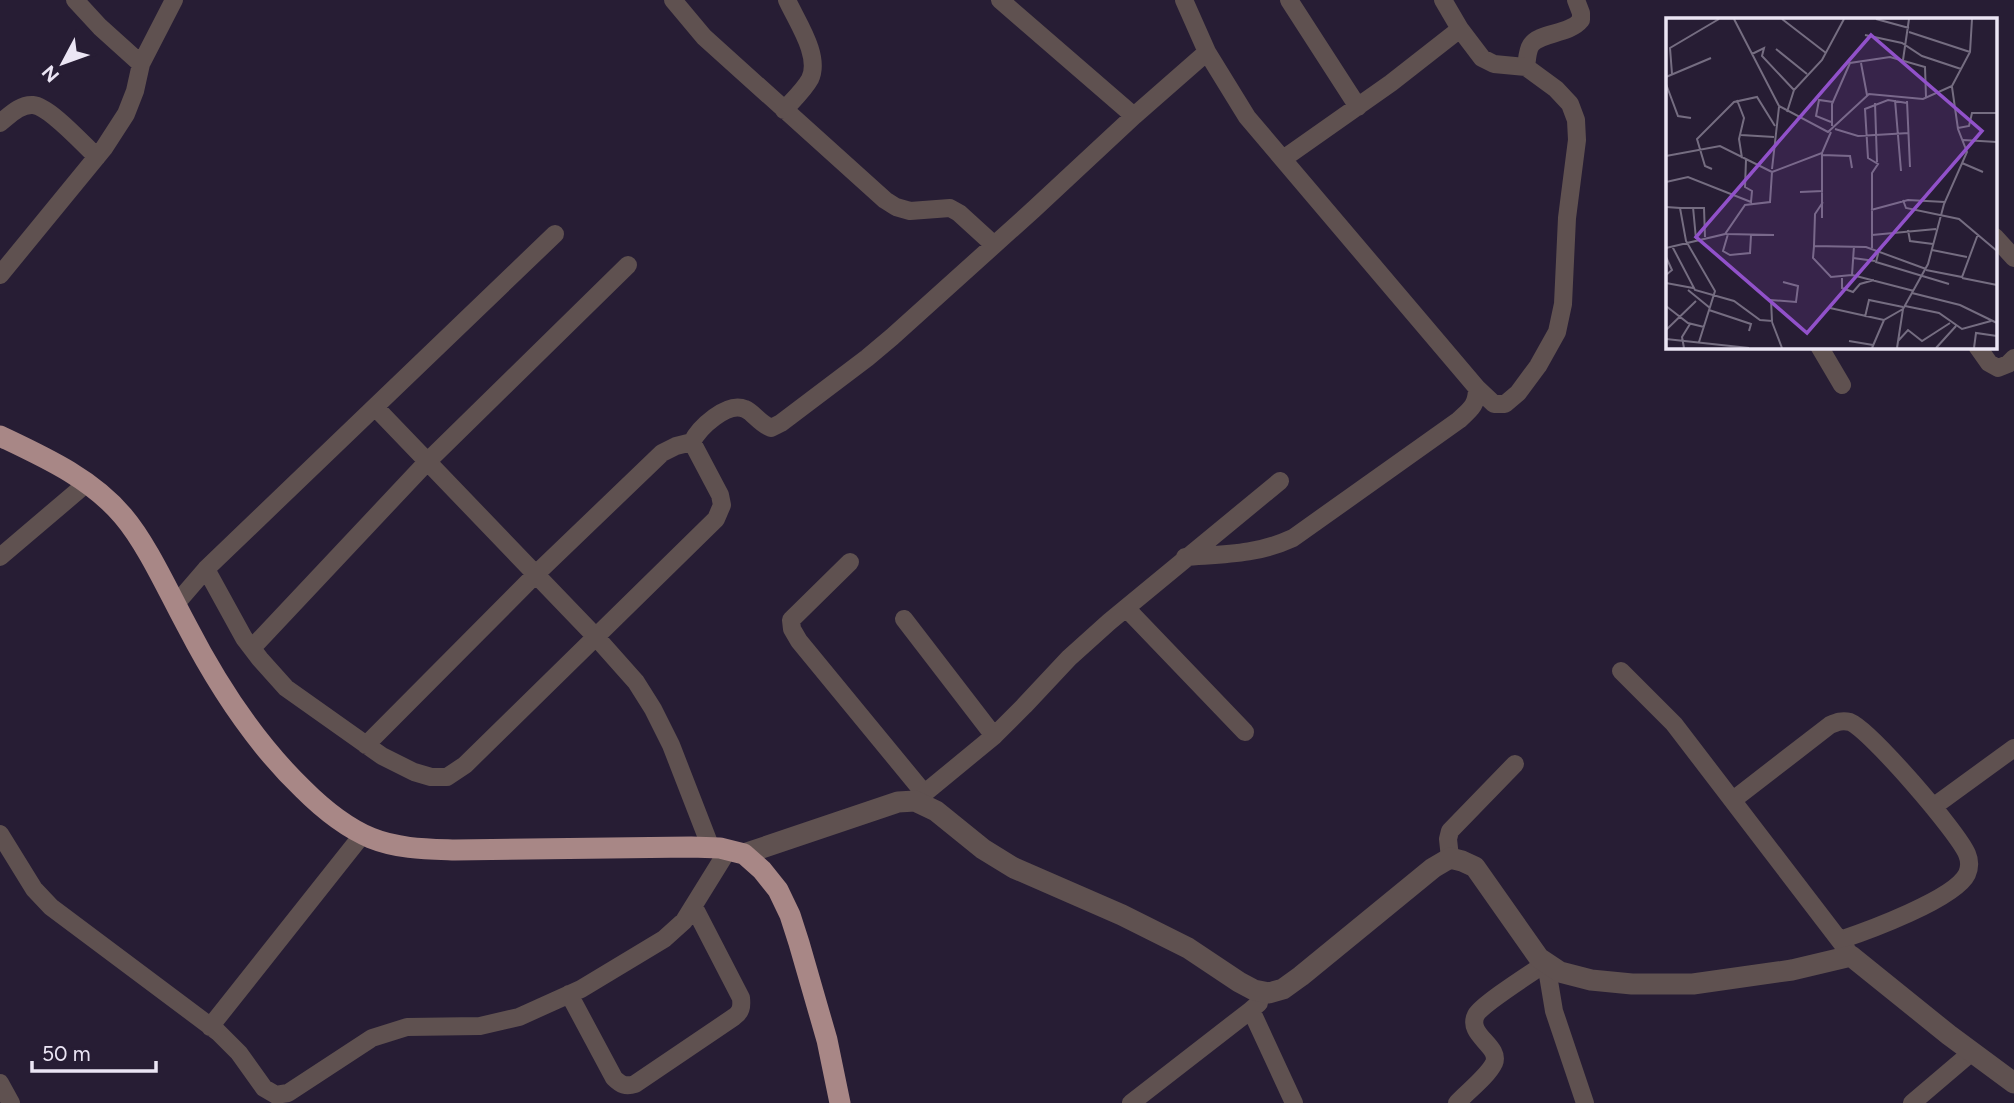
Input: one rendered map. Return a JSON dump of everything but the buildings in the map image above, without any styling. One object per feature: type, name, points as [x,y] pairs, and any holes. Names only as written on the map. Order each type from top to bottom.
[{"type":"highway","points":[[0,436],[60,466],[87,483],[125,518],[237,713],[265,749],[323,808],[347,825],[363,834],[393,844],[443,849],[648,846],[728,850],[762,870],[778,890],[790,915],[827,1040],[840,1103]]},
{"type":"street","points":[[75,0],[141,64]]},
{"type":"street","points":[[0,275],[97,157],[125,114],[135,91],[141,64],[174,0]]},
{"type":"street","points":[[673,0],[704,37],[885,200],[910,211],[950,208],[993,244]]},
{"type":"street","points":[[784,110],[808,82],[814,69],[812,53],[787,0]]},
{"type":"street","points":[[1000,0],[1133,116]]},
{"type":"street","points":[[1184,0],[1207,52],[1247,117],[1477,388],[1494,404],[1500,405],[1518,393],[1538,366],[1557,332],[1563,304],[1567,218],[1577,140],[1576,120],[1570,104],[1556,89],[1526,67],[1494,64],[1482,58],[1443,0]]},
{"type":"street","points":[[1289,0],[1357,107]]},
{"type":"street","points":[[1526,67],[1531,45],[1572,28],[1581,20],[1576,0]]},
{"type":"street","points":[[1283,159],[1460,29]]},
{"type":"street","points":[[366,745],[536,574],[662,453],[692,442],[698,431],[725,410],[734,407],[746,409],[759,422],[771,428],[781,423],[867,358],[1207,52]]},
{"type":"street","points":[[0,123],[20,108],[32,105],[41,108],[59,120],[97,157]]},
{"type":"street","points":[[175,605],[206,569],[555,234]]},
{"type":"street","points":[[1996,238],[2014,258]]},
{"type":"street","points":[[252,648],[427,462],[628,265]]},
{"type":"street","points":[[1820,348],[1842,385]]},
{"type":"street","points":[[1978,348],[1989,363],[1998,368],[2014,358]]},
{"type":"street","points":[[1185,557],[1254,552],[1272,548],[1293,538],[1459,420],[1470,411],[1477,400],[1477,388]]},
{"type":"street","points":[[375,407],[636,682],[728,850]]},
{"type":"street","points":[[206,569],[244,638],[286,688],[382,756],[414,772],[431,777],[447,777],[466,765],[716,519],[722,505],[720,495],[692,442]]},
{"type":"street","points":[[0,834],[34,889],[51,907],[210,1027],[239,1053],[264,1088],[276,1095],[288,1093],[372,1038],[407,1027],[480,1027],[519,1017],[581,989],[664,939],[684,921],[728,850],[920,797],[994,736],[1069,659],[1126,608],[1280,481]]},
{"type":"street","points":[[0,557],[87,483]]},
{"type":"street","points":[[850,562],[791,620],[792,629],[920,797],[983,849],[1014,868],[1122,915],[1188,948],[1254,990],[1269,993],[1283,989],[1433,869],[1450,859],[1475,867],[1539,958],[1546,963],[1560,972],[1591,980],[1632,984],[1693,984],[1792,970],[1846,948],[1889,922],[1928,904],[1960,883],[1966,877],[1970,865],[1967,853],[1912,782],[1862,730],[1850,723],[1840,721],[1829,725],[1733,800]]},
{"type":"street","points":[[1126,608],[1245,732]]},
{"type":"street","points":[[904,619],[994,736]]},
{"type":"street","points":[[1621,671],[1674,724],[1846,948],[1972,1052],[2014,1083]]},
{"type":"street","points":[[1933,807],[2014,748]]},
{"type":"street","points":[[1450,859],[1450,831],[1515,764]]},
{"type":"street","points":[[210,1027],[363,834]]},
{"type":"street","points":[[569,994],[614,1079],[628,1086],[635,1084],[739,1014],[741,998],[694,907]]},
{"type":"street","points":[[1457,1103],[1495,1061],[1494,1053],[1479,1036],[1475,1024],[1476,1015],[1546,963]]},
{"type":"street","points":[[1546,963],[1554,1011],[1585,1103]]},
{"type":"street","points":[[1131,1103],[1269,993]]},
{"type":"street","points":[[1251,1010],[1294,1103]]},
{"type":"street","points":[[1912,1103],[1972,1052]]},
{"type":"street","points":[[0,1083],[11,1103]]}]
